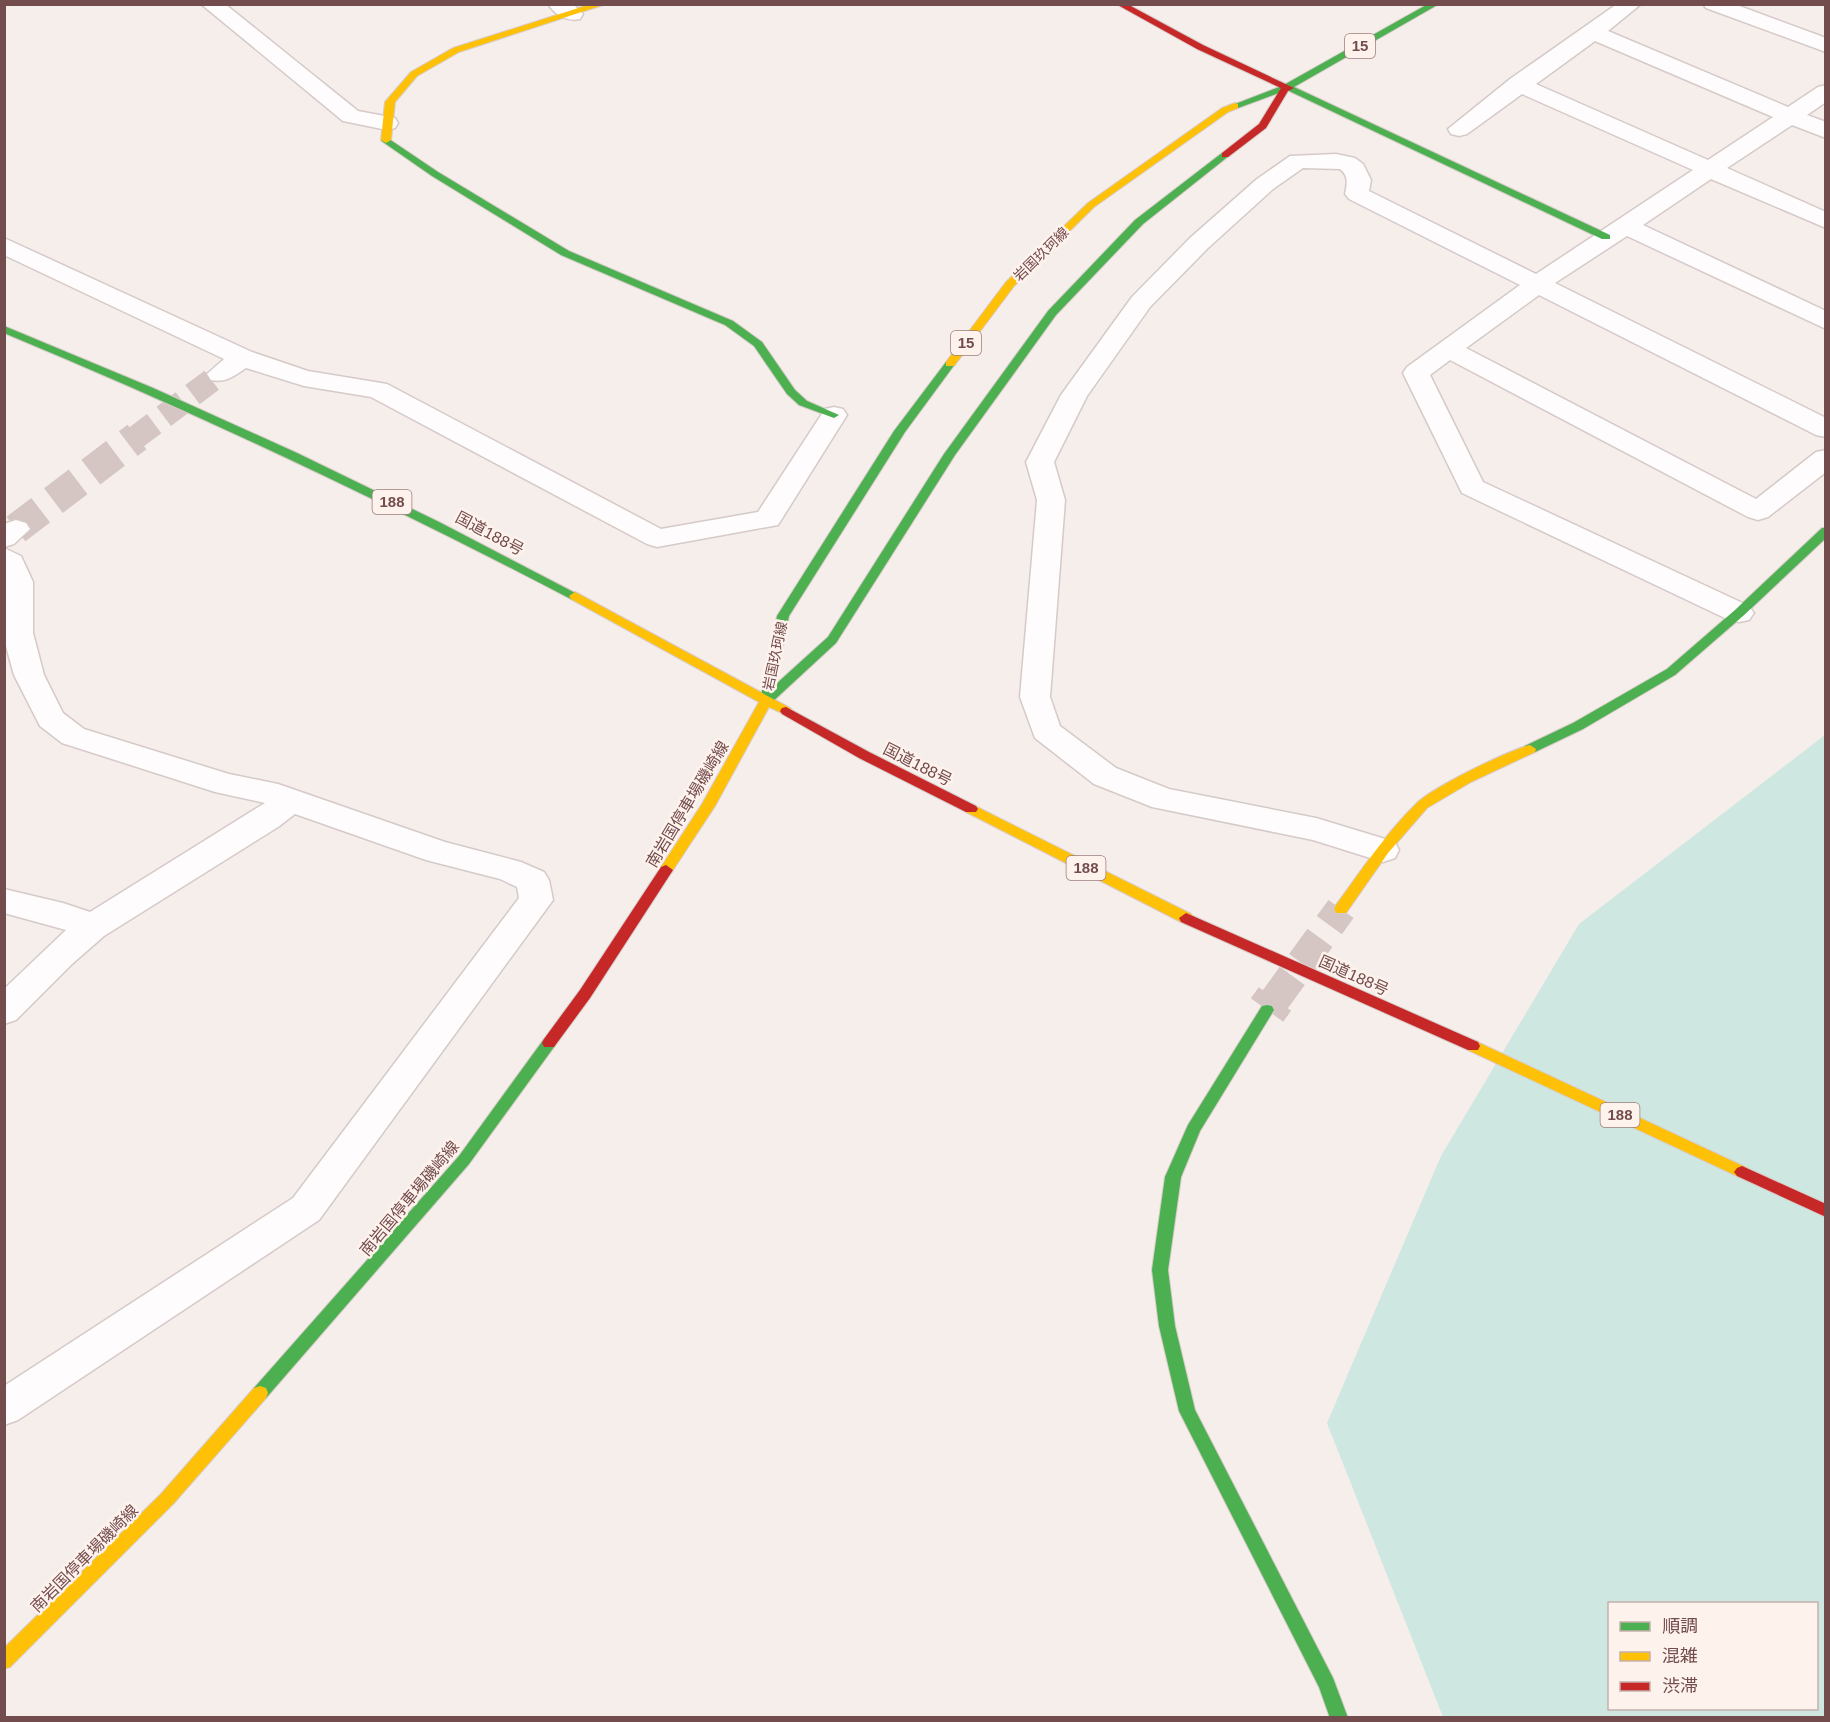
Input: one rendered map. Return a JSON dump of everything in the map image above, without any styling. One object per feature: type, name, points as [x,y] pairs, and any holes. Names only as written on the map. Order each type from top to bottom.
[{"type":"main road","points":[[602,4],[565,9],[456,50],[414,74],[390,102],[386,141],[435,174],[565,253],[729,323],[758,344],[791,392],[803,403],[834,415]]},
{"type":"main road","points":[[1120,4],[1200,47],[1285,88],[1615,231]]},
{"type":"main road","name":"岩国玖珂線","points":[[766,701],[783,616],[900,431],[1010,284],[1091,206],[1225,110],[1285,88],[1435,4]]},
{"type":"main road","name":"岩国玖珂線","points":[[766,701],[832,640],[950,454],[1052,313],[1139,222],[1263,126],[1285,88]]},
{"type":"main road","name":"国道188号","points":[[4,329],[92,365],[321,467],[476,544],[666,644],[864,755],[1189,920],[1414,1019],[1826,1211]]},
{"type":"main road","points":[[1341,909],[1383,850],[1422,806],[1466,779],[1578,726],[1671,672],[1826,531]]},
{"type":"main road","name":"南岩国停車場磯崎線","points":[[4,1661],[167,1499],[464,1160],[604,964],[708,806],[766,701]]},
{"type":"main road","points":[[1267,1010],[1193,1129],[1173,1178],[1160,1270],[1167,1326],[1187,1411],[1328,1684],[1339,1718]]},
{"type":"street","points":[[211,4],[351,116],[387,123]]},
{"type":"street","points":[[1459,129],[1631,4]]},
{"type":"street","points":[[1713,4],[1826,46]]},
{"type":"street","points":[[1593,32],[1826,131]]},
{"type":"street","points":[[1518,84],[1826,221]]},
{"type":"street","points":[[1739,612],[1472,488],[1416,373],[1536,285],[1826,92]]},
{"type":"street","points":[[1383,850],[1316,829],[1163,799],[1105,776],[1046,731],[1035,697],[1051,500],[1040,462],[1074,395],[1141,302],[1199,243],[1265,184],[1298,161],[1320,160],[1347,163],[1355,169],[1359,180],[1357,194],[1826,429]]},
{"type":"street","points":[[1615,231],[1826,321]]},
{"type":"street","points":[[4,245],[243,358],[304,378],[378,390],[657,538],[768,519],[834,415]]},
{"type":"street","points":[[1448,349],[1758,511],[1826,458]]},
{"type":"street","points":[[220,374],[243,358]]},
{"type":"street","points":[[4,557],[10,562],[18,582],[18,633],[29,675],[51,719],[73,736],[226,784],[291,800],[438,852],[508,870],[532,880],[536,900],[306,1209],[4,1408]]},
{"type":"street","points":[[4,1011],[60,955],[92,927],[267,819],[291,800]]},
{"type":"street","points":[[4,901],[63,915],[92,927]]},
{"type":"water","points":[[1825,735],[1825,1717],[1443,1717],[1327,1423],[1441,1156],[1579,924]]},
{"type":"tunnel","points":[[135,438],[220,374]]},
{"type":"tunnel","points":[[16,529],[137,437]]},
{"type":"tunnel","points":[[1274,1001],[1341,909]]},
{"type":"tunnel","points":[[1267,1010],[1275,999]]},
{"type":"traffic: fast","points":[[1235,106],[1285,88],[1435,4]]},
{"type":"traffic: fast","points":[[1289,88],[1606,237]]},
{"type":"traffic: fast","points":[[386,140],[435,174],[565,253],[729,323],[758,344],[791,392],[803,403],[834,415]]},
{"type":"traffic: fast","points":[[766,701],[832,640],[950,454],[1052,313],[1139,222],[1225,155]]},
{"type":"traffic: fast","points":[[4,329],[150,391],[293,456],[575,596]]},
{"type":"traffic: fast","points":[[766,701],[783,616],[900,431],[950,364]]},
{"type":"traffic: fast","points":[[1530,749],[1578,726],[1671,672],[1739,613],[1826,531]]},
{"type":"traffic: fast","points":[[1267,1010],[1193,1129],[1173,1177],[1160,1270],[1167,1326],[1187,1411],[1327,1684],[1339,1718]]},
{"type":"traffic: fast","points":[[260,1393],[464,1160],[549,1043]]},
{"type":"traffic: slow","points":[[386,140],[390,102],[414,74],[456,50],[602,4]]},
{"type":"traffic: slow","points":[[950,364],[1010,284],[1091,205],[1225,110],[1235,106]]},
{"type":"traffic: slow","points":[[575,596],[786,711]]},
{"type":"traffic: slow","points":[[666,870],[708,806],[766,701]]},
{"type":"traffic: slow","points":[[1341,909],[1383,850],[1422,805],[1466,779],[1530,749]]},
{"type":"traffic: slow","points":[[971,809],[1186,918]]},
{"type":"traffic: slow","points":[[1473,1046],[1742,1172]]},
{"type":"traffic: slow","points":[[4,1661],[167,1499],[260,1393]]},
{"type":"traffic: jam","points":[[1120,4],[1200,47],[1289,88]]},
{"type":"traffic: jam","points":[[1225,155],[1263,126],[1285,88]]},
{"type":"traffic: jam","points":[[786,711],[864,755],[971,809]]},
{"type":"traffic: jam","points":[[549,1043],[585,994],[666,870]]},
{"type":"traffic: jam","points":[[1186,918],[1473,1046]]},
{"type":"traffic: jam","points":[[1742,1172],[1826,1211]]}]
